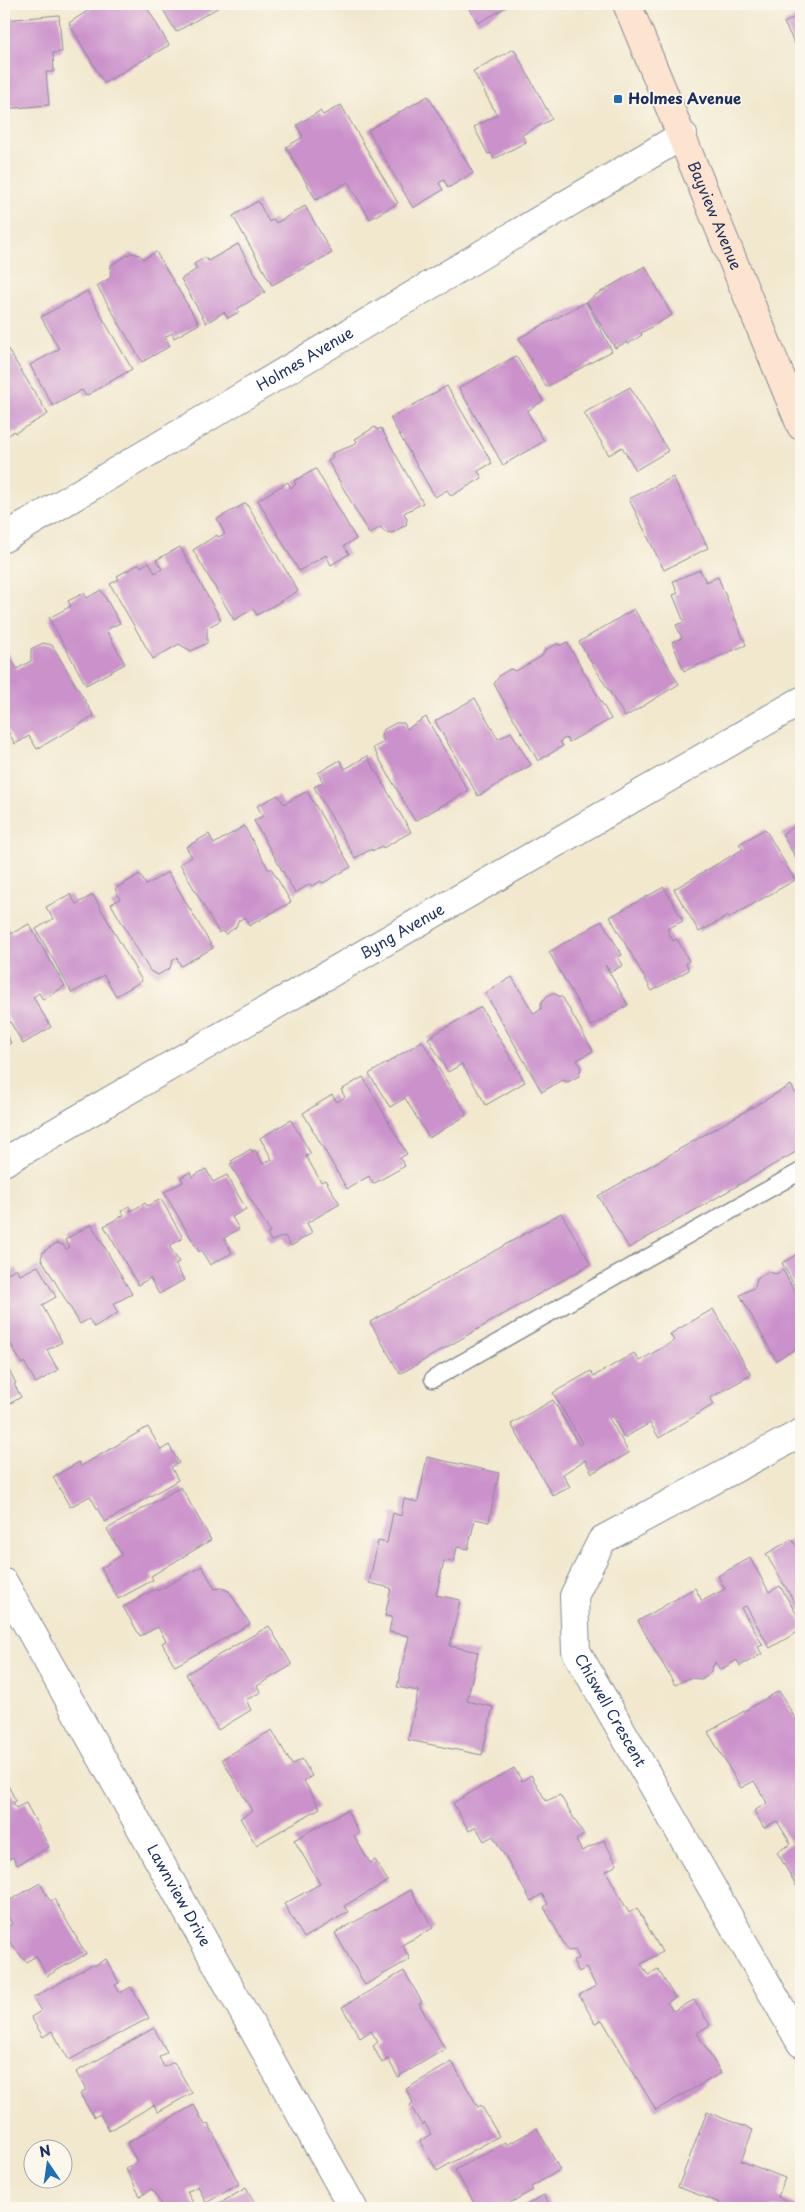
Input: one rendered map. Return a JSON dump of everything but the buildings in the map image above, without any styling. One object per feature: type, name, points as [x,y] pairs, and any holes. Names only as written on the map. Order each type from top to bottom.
[{"type":"main road","name":"Bayview Avenue","points":[[628,4],[801,426]]},
{"type":"street","name":"Holmes Avenue","points":[[4,538],[683,135]]},
{"type":"street","name":"Byng Avenue","points":[[4,1162],[801,701]]},
{"type":"street","name":"Chiswell Crescent","points":[[801,1433],[602,1540],[574,1596],[576,1651],[801,2043]]},
{"type":"street","name":"Lawnview Drive","points":[[4,1583],[353,2208]]},
{"type":"lane","points":[[433,1379],[801,1171]]},
{"type":"place","name":"Holmes Avenue","points":[[618,99]]}]
